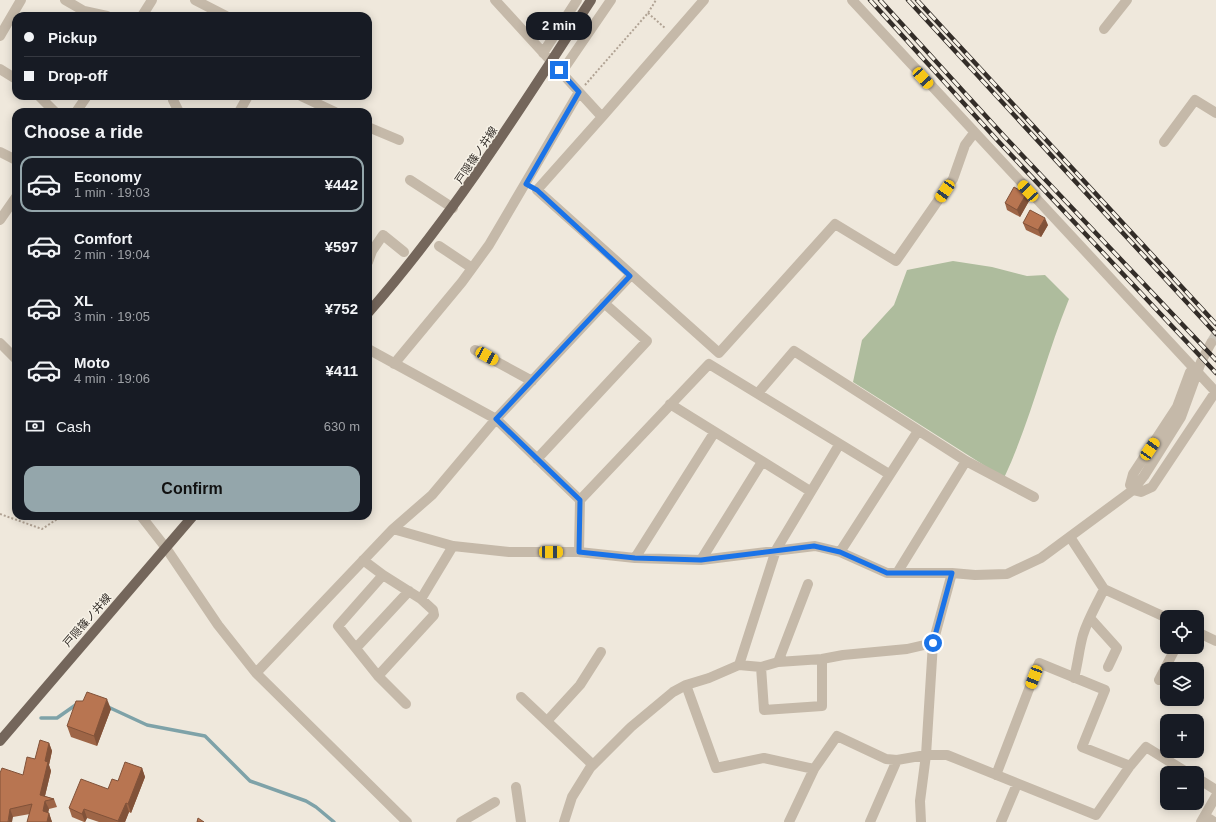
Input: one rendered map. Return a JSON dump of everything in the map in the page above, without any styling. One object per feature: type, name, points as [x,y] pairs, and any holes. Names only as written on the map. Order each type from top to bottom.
[{"type":"main road","name":"戸隠篠ノ井線","points":[[372,307],[402,273],[453,208],[511,124],[591,0]]},
{"type":"main road","name":"戸隠篠ノ井線","points":[[0,741],[190,520]]},
{"type":"street","points":[[14,12],[21,0]]},
{"type":"street","points":[[65,0],[89,12]]},
{"type":"street","points":[[144,12],[152,0]]},
{"type":"street","points":[[195,0],[218,12]]},
{"type":"street","points":[[495,0],[602,117]]},
{"type":"street","points":[[543,53],[577,0]]},
{"type":"street","points":[[561,73],[611,0]]},
{"type":"street","points":[[537,190],[704,0]]},
{"type":"street","points":[[852,0],[974,133],[1206,380],[1216,392],[1152,487],[1141,492],[1133,490],[1130,485],[1133,474],[1177,407],[1193,367]]},
{"type":"street","points":[[1104,29],[1128,0]]},
{"type":"street","points":[[0,36],[12,15]]},
{"type":"street","points":[[0,69],[12,76]]},
{"type":"street","points":[[394,364],[489,245],[579,92]]},
{"type":"street","points":[[43,100],[51,108]]},
{"type":"street","points":[[307,100],[319,108]]},
{"type":"street","points":[[1164,142],[1195,100],[1216,113]]},
{"type":"street","points":[[372,129],[399,140]]},
{"type":"street","points":[[526,184],[537,190],[630,276],[719,353],[835,224],[896,261],[953,179],[965,145],[974,133]]},
{"type":"street","points":[[0,152],[12,158]]},
{"type":"street","points":[[410,180],[453,208]]},
{"type":"street","points":[[0,220],[12,203]]},
{"type":"street","points":[[372,252],[383,235],[404,252]]},
{"type":"street","points":[[439,246],[472,268]]},
{"type":"street","points":[[256,673],[393,529],[432,495],[496,419],[630,276]]},
{"type":"street","points":[[537,459],[647,341],[604,303]]},
{"type":"street","points":[[0,343],[12,356]]},
{"type":"street","points":[[393,529],[453,546],[509,552],[579,552],[635,558],[701,560],[814,546],[840,552],[887,573],[952,573],[975,575],[1007,574],[1041,558],[1133,490],[1144,476],[1181,417],[1201,362],[1212,343]]},
{"type":"street","points":[[476,350],[532,381]]},
{"type":"street","points":[[372,351],[496,419],[580,500]]},
{"type":"street","points":[[758,393],[794,351],[966,461],[1034,497]]},
{"type":"street","points":[[579,552],[580,500],[709,364],[888,474]]},
{"type":"street","points":[[670,404],[714,433],[810,491]]},
{"type":"street","points":[[840,552],[888,474],[918,431]]},
{"type":"street","points":[[635,558],[714,433]]},
{"type":"street","points":[[738,665],[776,550],[810,491],[839,445]]},
{"type":"street","points":[[897,573],[966,461]]},
{"type":"street","points":[[701,560],[762,462]]},
{"type":"street","points":[[144,520],[166,548],[218,625],[256,673],[407,822]]},
{"type":"street","points":[[1070,537],[1104,589],[1160,615]]},
{"type":"street","points":[[421,599],[453,546]]},
{"type":"street","points":[[363,560],[383,575],[421,599],[432,610],[434,615],[378,676]]},
{"type":"street","points":[[921,822],[920,801],[926,754],[933,643],[952,573]]},
{"type":"street","points":[[383,575],[338,626],[378,676],[406,704]]},
{"type":"street","points":[[778,662],[808,584]]},
{"type":"street","points":[[1074,678],[1079,661],[1080,646],[1090,618],[1104,589]]},
{"type":"street","points":[[356,648],[409,591]]},
{"type":"street","points":[[1090,618],[1117,648],[1108,667]]},
{"type":"street","points":[[1204,635],[1216,641]]},
{"type":"street","points":[[564,822],[572,796],[593,765],[631,727],[673,692],[686,685],[709,678],[738,665],[761,667],[778,662],[822,660],[842,654],[907,649],[933,643]]},
{"type":"street","points":[[548,720],[580,685],[601,652]]},
{"type":"street","points":[[1159,680],[1172,654]]},
{"type":"street","points":[[761,667],[764,710],[822,706],[822,660]]},
{"type":"street","points":[[996,775],[1039,663],[1105,690],[1082,747],[1130,766]]},
{"type":"street","points":[[686,685],[716,768],[764,758],[814,769]]},
{"type":"street","points":[[521,697],[548,720],[593,765]]},
{"type":"street","points":[[789,822],[814,769],[837,736],[886,759],[896,760],[926,754],[947,755],[1095,819],[1130,766],[1146,748],[1176,766]]},
{"type":"street","points":[[870,822],[896,760]]},
{"type":"street","points":[[1204,782],[1216,790]]},
{"type":"street","points":[[1001,822],[1017,784]]},
{"type":"street","points":[[516,787],[521,822]]},
{"type":"street","points":[[1214,822],[1203,819],[1216,796]]},
{"type":"street","points":[[461,822],[495,802]]},
{"type":"path","points":[[579,92],[648,13],[656,0]]},
{"type":"path","points":[[648,13],[673,36]]},
{"type":"path","points":[[0,514],[12,518]]},
{"type":"path","points":[[17,520],[42,529],[56,520]]},
{"type":"green space","points":[[953,261],[992,267],[1027,276],[1045,275],[1069,299],[1060,321],[1022,434],[1004,478],[853,382],[862,340],[894,305],[907,270]]},
{"type":"building","points":[[1014,187],[1026,194],[1017,210],[1005,203]]},
{"type":"building","points":[[1030,210],[1045,218],[1038,230],[1023,223]]},
{"type":"building","points":[[87,692],[107,699],[94,736],[67,726],[76,701],[83,701]]},
{"type":"building","points":[[40,740],[49,743],[45,761],[48,762],[40,795],[54,799],[45,801],[43,811],[49,813],[47,822],[27,822],[32,804],[10,809],[8,822],[0,822],[0,773],[2,768],[23,775],[27,757],[35,759]]},
{"type":"building","points":[[125,762],[142,768],[128,804],[126,803],[118,821],[84,809],[82,814],[69,808],[81,779],[108,789],[112,779],[118,781]]},
{"type":"building","points":[[198,818],[204,822],[197,822]]},
{"type":"waterway","points":[[41,718],[57,718],[77,704]]},
{"type":"waterway","points":[[106,706],[147,725],[205,736],[250,781],[306,801],[334,822]]},
{"type":"tunnel","points":[[1211,343],[1216,335]]},
{"type":"railway","points":[[870,0],[998,141],[1216,373]]},
{"type":"railway","points":[[880,0],[1004,136],[1216,360]]},
{"type":"railway","points":[[908,0],[1216,334]]},
{"type":"railway","points":[[917,0],[1216,324]]},
{"type":"route","points":[[559,70],[579,92],[545,148],[526,184],[537,190],[630,276],[496,419],[580,500],[579,552],[635,558],[701,560],[814,546],[840,552],[887,573],[952,573],[933,643]]}]
